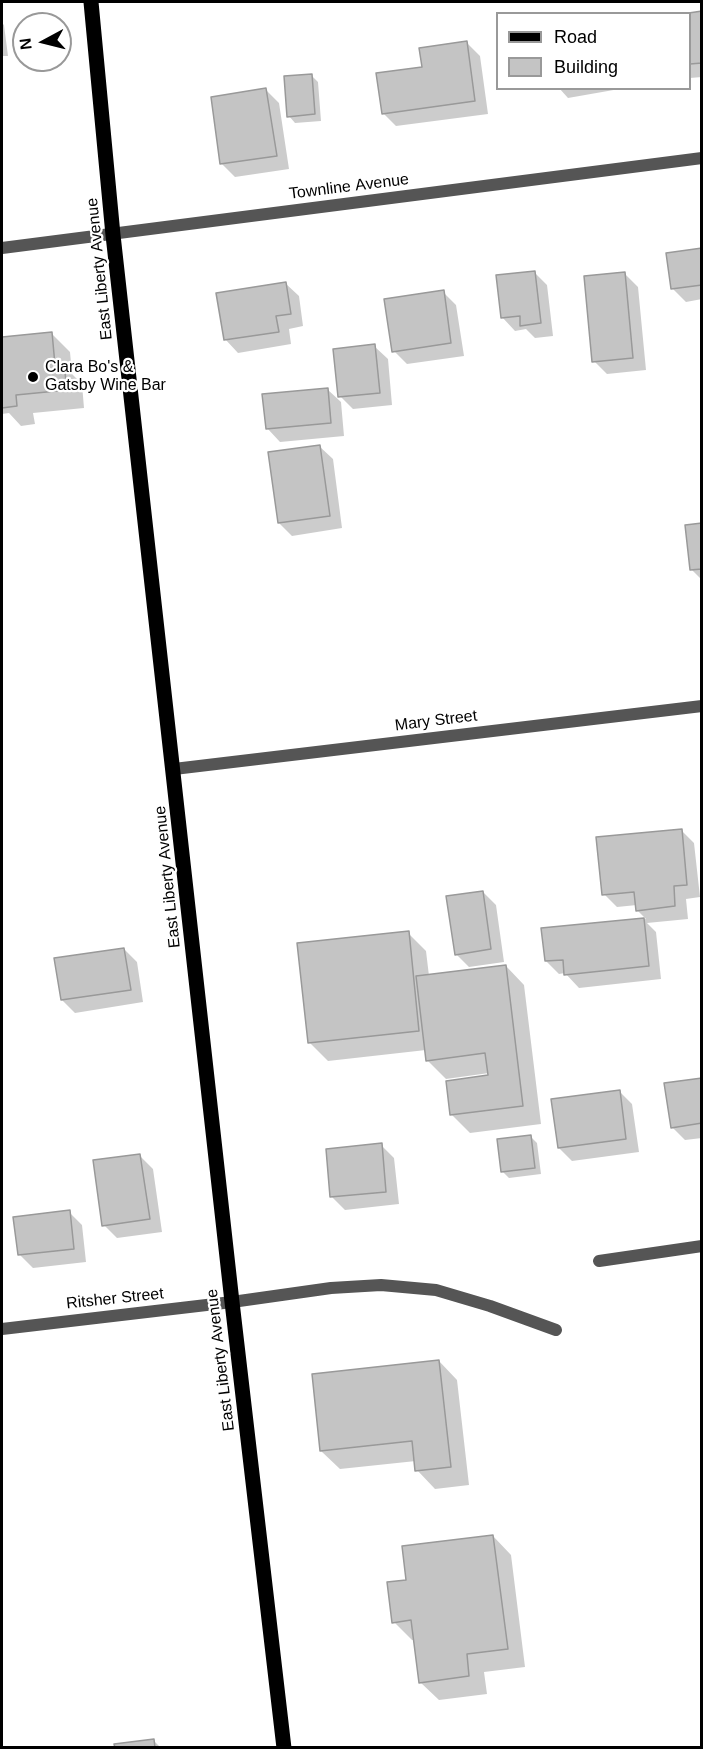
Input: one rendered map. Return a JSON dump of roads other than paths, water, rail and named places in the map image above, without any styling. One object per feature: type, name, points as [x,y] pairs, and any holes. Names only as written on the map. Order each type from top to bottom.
[{"type":"main road","name":"East Liberty Avenue","points":[[91,2],[113,235],[284,1748]]},
{"type":"street","name":"Townline Avenue","points":[[2,248],[702,158]]},
{"type":"street","name":"Mary Street","points":[[174,769],[702,706]]},
{"type":"street","points":[[599,1261],[702,1246]]},
{"type":"street","name":"Ritsher Street","points":[[2,1329],[331,1288],[381,1285],[436,1290],[556,1330]]},
{"type":"place","name":"Clara Bo's & Gatsby Wine Bar","points":[[33,377]]}]
